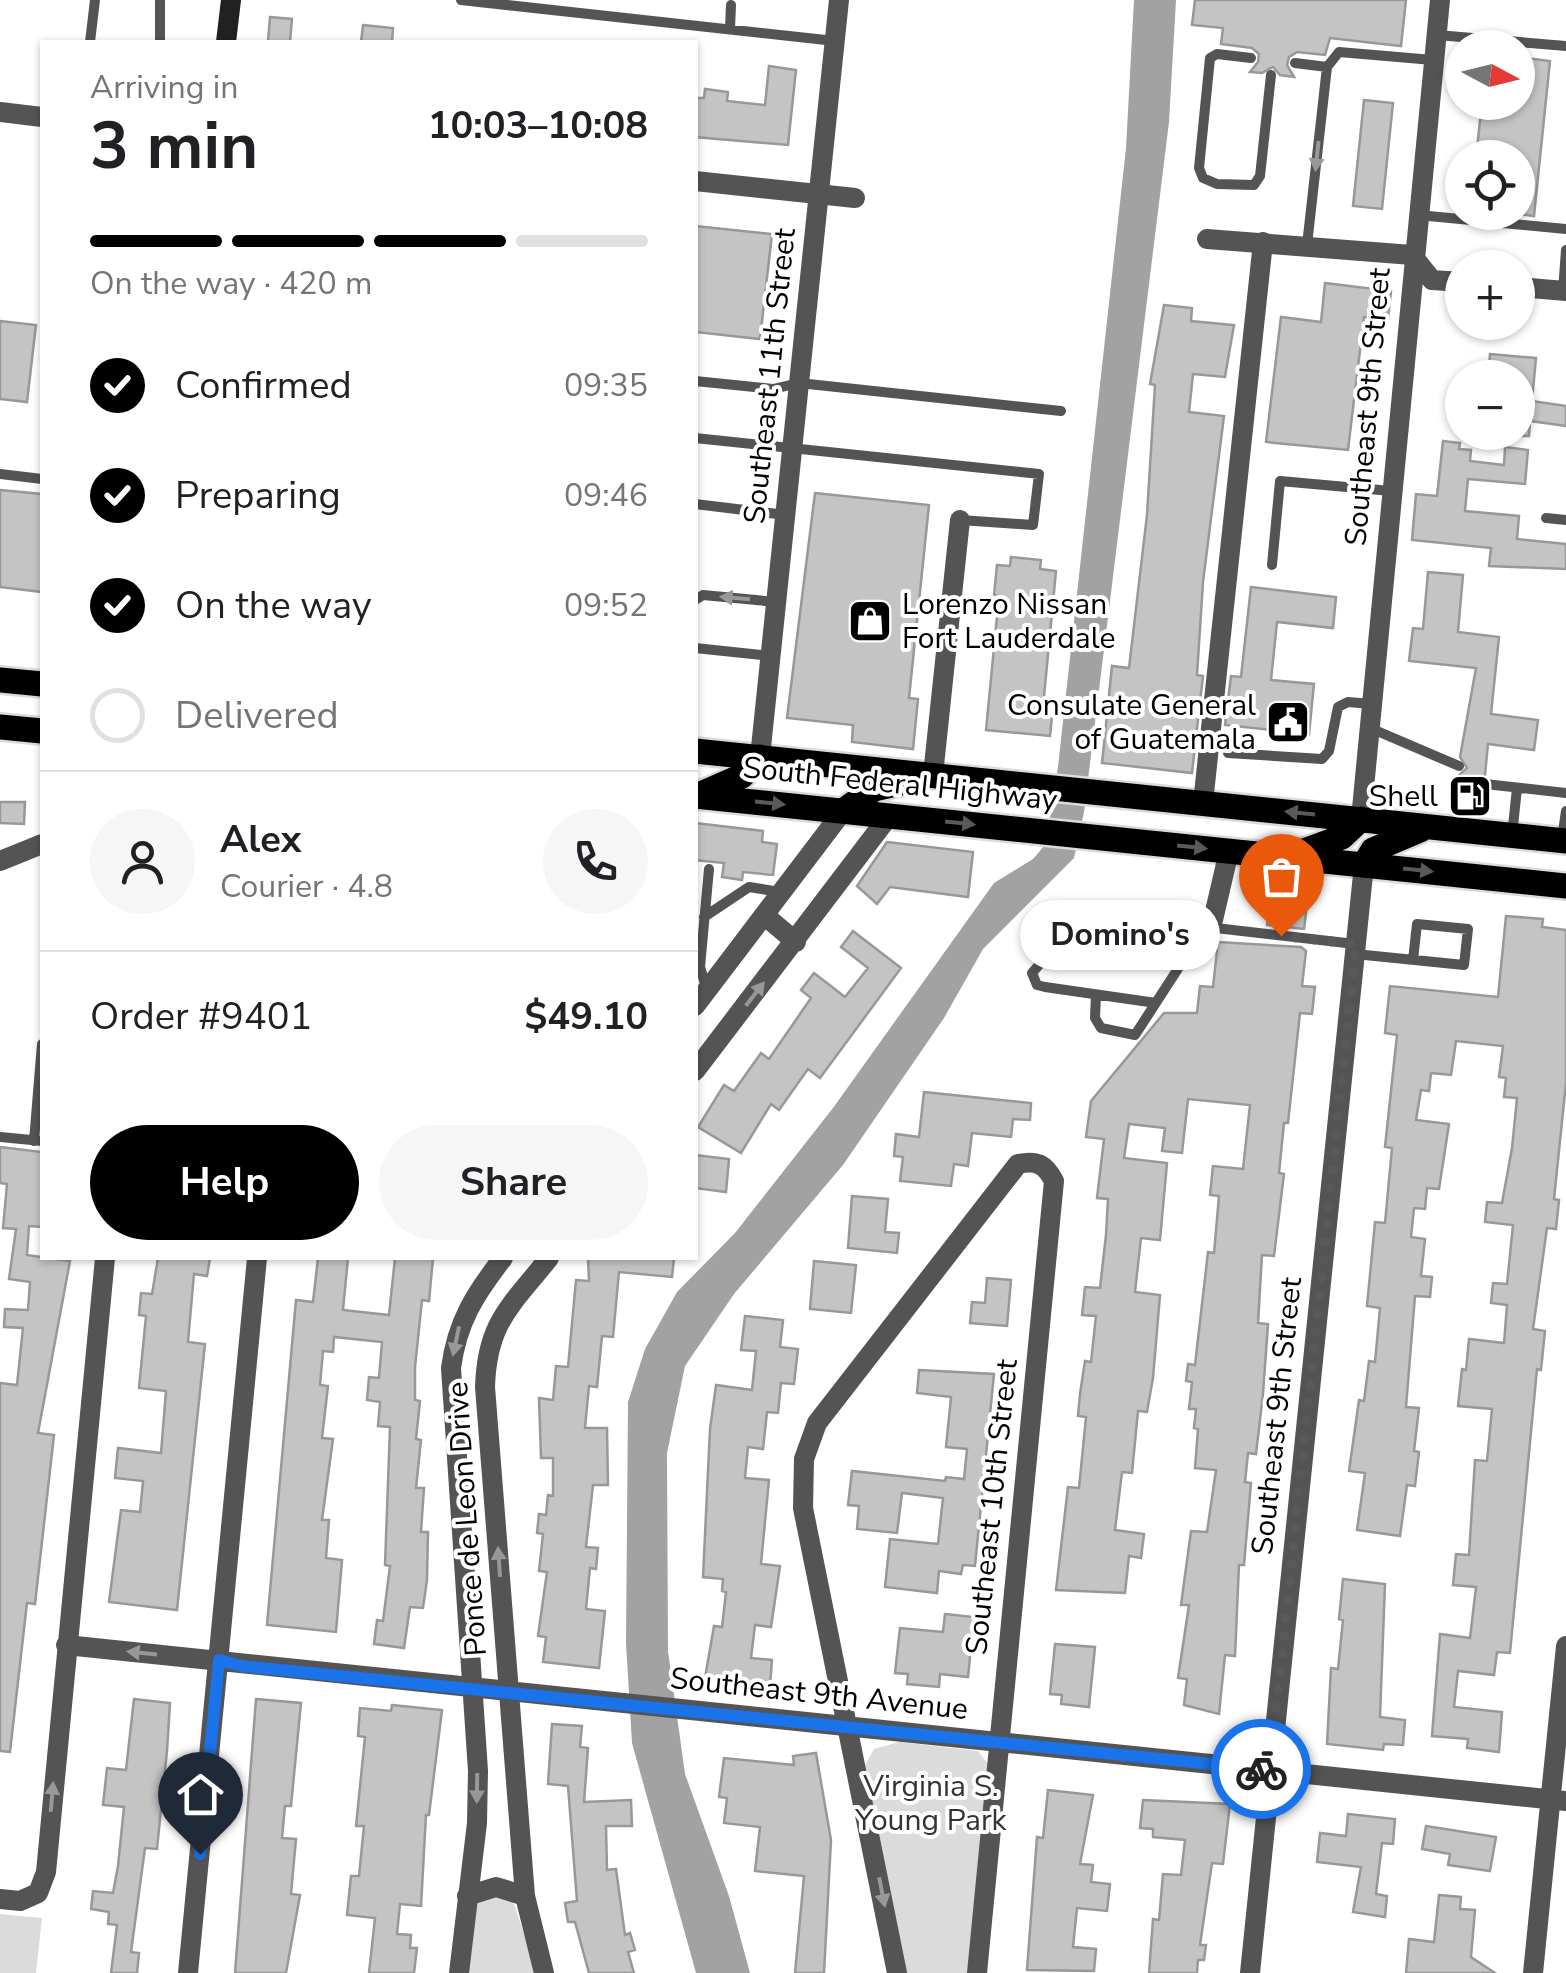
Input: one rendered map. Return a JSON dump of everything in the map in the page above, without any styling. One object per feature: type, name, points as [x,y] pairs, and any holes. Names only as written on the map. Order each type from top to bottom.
[{"type":"main road","points":[[226,40],[231,0]]},
{"type":"main road","points":[[0,680],[40,684]]},
{"type":"main road","points":[[0,726],[40,731]]},
{"type":"main road","name":"South Federal Highway","points":[[698,751],[1564,841]]},
{"type":"main road","points":[[698,795],[742,776],[760,758]]},
{"type":"main road","points":[[844,811],[874,790],[932,775]]},
{"type":"main road","name":"South Federal Highway","points":[[698,796],[1286,857]]},
{"type":"main road","points":[[1286,857],[1326,846],[1361,820]]},
{"type":"main road","points":[[1364,864],[1374,850],[1430,827]]},
{"type":"main road","points":[[1286,857],[1566,886]]},
{"type":"street","name":"Southeast 11th Street","points":[[760,758],[839,0]]},
{"type":"street","name":"Southeast 9th Street","points":[[1361,820],[1412,256],[1440,0]]},
{"type":"street","points":[[0,112],[40,117]]},
{"type":"street","points":[[698,182],[855,198]]},
{"type":"street","points":[[1208,238],[1412,256],[1432,280],[1445,281]]},
{"type":"street","points":[[1202,803],[1263,242]]},
{"type":"street","points":[[1535,288],[1564,291]]},
{"type":"street","points":[[932,775],[960,520]]},
{"type":"street","points":[[701,998],[844,811]]},
{"type":"street","points":[[706,1043],[796,942],[889,816]]},
{"type":"street","points":[[0,862],[40,845]]},
{"type":"street","points":[[1198,939],[1223,890],[1230,851]]},
{"type":"street","name":"Southeast 9th Street","points":[[1250,1973],[1364,864]]},
{"type":"street","points":[[764,915],[796,942]]},
{"type":"street","name":"Southeast 10th Street","points":[[851,1727],[803,1508],[804,1459],[817,1423],[1018,1164],[1032,1161],[1047,1168],[1054,1181],[977,1973]]},
{"type":"street","points":[[0,1899],[20,1901],[38,1893],[46,1872],[105,1260]]},
{"type":"street","points":[[188,1973],[257,1260]]},
{"type":"street","name":"Ponce de Leon Drive","points":[[475,1690],[451,1368],[456,1334],[470,1301],[501,1260]]},
{"type":"street","name":"Ponce de Leon Drive","points":[[544,1973],[526,1896],[485,1387],[486,1348],[501,1319],[547,1260]]},
{"type":"street","points":[[469,1621],[486,1627],[503,1620]]},
{"type":"street","name":"Southeast 9th Avenue","points":[[66,1645],[1558,1800]]},
{"type":"street","points":[[1533,1973],[1558,1800],[1566,1646]]},
{"type":"street","points":[[459,1973],[477,1823],[475,1690]]},
{"type":"street","points":[[851,1727],[897,1973]]},
{"type":"street","points":[[468,1896],[496,1886],[526,1896]]},
{"type":"lane","points":[[90,40],[95,0]]},
{"type":"lane","points":[[160,0],[160,40]]},
{"type":"lane","points":[[461,0],[835,41]]},
{"type":"lane","points":[[610,0],[610,16]]},
{"type":"lane","points":[[730,28],[732,5]]},
{"type":"lane","points":[[1436,35],[1566,46]]},
{"type":"lane","points":[[1307,246],[1327,67],[1339,52],[1434,60]]},
{"type":"lane","points":[[1251,58],[1217,54],[1210,58],[1199,168],[1203,178],[1217,184],[1254,185],[1260,176],[1272,74]]},
{"type":"lane","points":[[1296,63],[1327,67]]},
{"type":"lane","points":[[1417,215],[1566,229]]},
{"type":"lane","points":[[1564,291],[1566,250]]},
{"type":"lane","points":[[698,381],[772,390],[799,383],[1061,411]]},
{"type":"lane","points":[[698,438],[1039,474],[1033,525],[960,520]]},
{"type":"lane","points":[[0,474],[40,479]]},
{"type":"lane","points":[[1272,565],[1280,481],[1391,490]]},
{"type":"lane","points":[[698,504],[786,514]]},
{"type":"lane","points":[[1546,518],[1566,520]]},
{"type":"lane","points":[[698,598],[703,595],[776,602]]},
{"type":"lane","points":[[698,648],[771,656]]},
{"type":"lane","points":[[1228,753],[1322,759],[1329,751],[1338,707],[1348,702],[1372,704]]},
{"type":"lane","points":[[1370,728],[1459,766]]},
{"type":"lane","points":[[1484,784],[1566,793]]},
{"type":"lane","points":[[1512,836],[1517,788]]},
{"type":"lane","points":[[1564,841],[1566,810]]},
{"type":"lane","points":[[701,998],[709,869]]},
{"type":"lane","points":[[704,917],[749,887],[782,892]]},
{"type":"lane","points":[[1156,1003],[1037,985],[1032,973],[1058,943],[1070,938],[1198,939],[1355,949],[1413,960],[1464,965],[1468,929],[1417,924],[1413,960]]},
{"type":"lane","points":[[1096,995],[1095,1018],[1101,1028],[1134,1035],[1198,939]]},
{"type":"lane","points":[[0,1137],[38,1141],[40,1092]]},
{"type":"green space","name":"Virginia S. Young Park","points":[[899,1742],[978,1751],[988,1764],[972,1973],[905,1973],[865,1765],[874,1749]]},
{"type":"green space","points":[[484,1897],[508,1897],[514,1904],[537,1973],[465,1973],[475,1904]]},
{"type":"green space","points":[[0,1914],[42,1918],[36,1973],[0,1973]]},
{"type":"shaded area","points":[[1134,0],[1176,0],[1169,122],[1084,812],[1074,858],[983,949],[944,1018],[843,1165],[734,1294],[685,1366],[667,1453],[668,1651],[685,1774],[729,1896],[750,1973],[696,1973],[632,1743],[626,1643],[628,1402],[645,1349],[677,1292],[735,1233],[833,1108],[994,883],[1033,859],[1045,845],[1058,767],[1126,148]]},
{"type":"building","points":[[1195,0],[1406,0],[1401,46],[1330,38],[1325,55],[1297,52],[1289,57],[1287,65],[1294,77],[1280,75],[1273,67],[1262,73],[1250,72],[1259,54],[1252,48],[1221,44],[1223,28],[1192,25]]},
{"type":"building","points":[[270,17],[292,19],[290,40],[268,40]]},
{"type":"building","points":[[363,25],[393,28],[392,40],[361,40]]},
{"type":"building","points":[[1535,59],[1550,61],[1535,206],[1535,140],[1478,140],[1480,120],[1535,120]]},
{"type":"building","points":[[769,66],[796,70],[788,145],[698,137],[698,98],[704,98],[705,89],[728,92],[727,101],[765,105]]},
{"type":"building","points":[[1364,100],[1393,103],[1382,209],[1353,206]]},
{"type":"building","points":[[698,226],[772,234],[760,339],[698,332]]},
{"type":"building","points":[[1325,283],[1391,291],[1388,319],[1364,317],[1348,450],[1266,442],[1281,317],[1321,322]]},
{"type":"building","points":[[1164,305],[1192,308],[1191,321],[1234,325],[1225,377],[1193,374],[1189,412],[1224,416],[1203,582],[1197,675],[1203,676],[1192,773],[1102,763],[1112,666],[1129,668],[1147,515],[1155,385],[1150,384]]},
{"type":"building","points":[[0,321],[36,325],[27,402],[0,399]]},
{"type":"building","points":[[1490,354],[1536,358],[1535,369],[1535,360],[1490,360]]},
{"type":"building","points":[[1535,401],[1566,406],[1566,426],[1535,422]]},
{"type":"building","points":[[1443,441],[1445,450],[1471,450],[1470,461],[1504,465],[1505,450],[1528,450],[1525,484],[1468,479],[1465,511],[1519,516],[1517,539],[1566,544],[1566,569],[1489,566],[1491,548],[1412,540],[1416,494],[1437,496]]},
{"type":"building","points":[[0,490],[40,494],[40,592],[0,587]]},
{"type":"building","name":"Lorenzo Nissan Fort Lauderdale","points":[[815,493],[929,505],[909,698],[918,699],[913,749],[852,742],[853,725],[787,718]]},
{"type":"building","points":[[1011,557],[1041,560],[1040,569],[1056,571],[1043,707],[1053,707],[1050,736],[986,730],[999,596],[994,595],[997,565],[1010,566]]},
{"type":"building","points":[[1428,572],[1463,575],[1458,632],[1499,637],[1491,714],[1538,720],[1534,750],[1488,744],[1485,775],[1476,784],[1484,793],[1482,811],[1455,809],[1459,775],[1467,768],[1460,757],[1476,668],[1409,661],[1413,628],[1423,629]]},
{"type":"building","points":[[1251,587],[1336,597],[1333,628],[1277,622],[1271,680],[1314,684],[1309,734],[1225,725],[1231,676],[1241,677]]},
{"type":"building","points":[[0,802],[25,802],[24,824],[0,823]]},
{"type":"building","points":[[698,823],[763,831],[762,842],[777,844],[773,875],[743,872],[742,880],[722,877],[724,863],[698,860]]},
{"type":"building","points":[[887,842],[973,852],[968,897],[890,887],[877,904],[857,886]]},
{"type":"building","points":[[1272,885],[1309,889],[1304,929],[1267,925]]},
{"type":"building","points":[[1506,916],[1543,919],[1542,927],[1566,930],[1566,1083],[1554,1199],[1559,1200],[1556,1229],[1547,1228],[1533,1329],[1545,1331],[1541,1370],[1537,1369],[1510,1653],[1497,1652],[1494,1675],[1458,1671],[1454,1707],[1502,1712],[1499,1752],[1467,1748],[1468,1739],[1432,1736],[1440,1634],[1470,1638],[1476,1587],[1453,1585],[1456,1554],[1469,1555],[1475,1460],[1487,1461],[1492,1409],[1458,1406],[1462,1369],[1466,1370],[1469,1339],[1504,1343],[1507,1305],[1491,1303],[1493,1283],[1507,1284],[1513,1225],[1485,1222],[1487,1202],[1502,1203],[1512,1148],[1517,1098],[1504,1097],[1506,1078],[1499,1077],[1503,1046],[1456,1041],[1451,1075],[1431,1073],[1429,1091],[1421,1090],[1416,1120],[1449,1124],[1439,1189],[1427,1188],[1425,1209],[1414,1208],[1411,1237],[1425,1239],[1421,1276],[1432,1277],[1430,1297],[1415,1296],[1406,1407],[1419,1408],[1414,1451],[1419,1452],[1415,1486],[1407,1485],[1400,1536],[1357,1530],[1365,1473],[1349,1471],[1359,1400],[1364,1401],[1369,1361],[1375,1362],[1380,1308],[1367,1306],[1375,1222],[1385,1223],[1392,1148],[1385,1147],[1397,1035],[1385,1033],[1390,986],[1498,997]]},
{"type":"building","points":[[853,931],[901,968],[820,1078],[808,1069],[779,1110],[771,1104],[741,1153],[698,1127],[724,1085],[734,1091],[761,1053],[769,1059],[811,998],[801,990],[814,973],[845,997],[868,968],[841,947]]},
{"type":"building","points":[[1218,942],[1301,947],[1306,951],[1302,986],[1315,987],[1312,1014],[1300,1013],[1288,1123],[1284,1123],[1279,1173],[1284,1174],[1274,1256],[1262,1255],[1258,1323],[1268,1324],[1263,1394],[1256,1454],[1248,1453],[1245,1482],[1251,1483],[1244,1565],[1239,1565],[1235,1656],[1225,1655],[1219,1714],[1184,1705],[1187,1679],[1178,1678],[1189,1605],[1181,1605],[1191,1531],[1207,1532],[1216,1470],[1195,1468],[1196,1409],[1189,1409],[1192,1382],[1186,1381],[1188,1364],[1195,1365],[1208,1252],[1214,1253],[1219,1196],[1210,1195],[1213,1166],[1243,1169],[1250,1105],[1188,1099],[1182,1153],[1162,1151],[1165,1128],[1129,1124],[1124,1158],[1167,1163],[1160,1240],[1141,1238],[1135,1292],[1160,1295],[1153,1378],[1147,1412],[1138,1411],[1132,1473],[1122,1472],[1115,1530],[1144,1534],[1141,1558],[1129,1556],[1125,1593],[1056,1590],[1068,1487],[1079,1488],[1086,1417],[1078,1416],[1080,1394],[1085,1361],[1091,1362],[1096,1316],[1082,1315],[1085,1287],[1100,1288],[1106,1235],[1108,1199],[1097,1198],[1104,1139],[1086,1137],[1091,1101],[1164,1013],[1197,1013],[1200,986],[1213,987]]},
{"type":"building","points":[[924,1092],[1031,1103],[1030,1120],[1013,1119],[1011,1137],[972,1133],[968,1166],[954,1164],[951,1186],[900,1181],[903,1157],[894,1156],[896,1134],[919,1137]]},
{"type":"building","points":[[0,1147],[40,1152],[40,1227],[29,1226],[27,1255],[40,1260],[70,1261],[38,1433],[54,1435],[35,1604],[27,1603],[10,1752],[0,1751],[0,1383],[17,1385],[23,1328],[4,1327],[5,1309],[28,1310],[30,1282],[9,1279],[16,1229],[3,1228],[7,1184],[0,1183]]},
{"type":"building","points":[[698,1155],[729,1159],[726,1192],[698,1188]]},
{"type":"building","points":[[852,1196],[888,1199],[885,1232],[899,1233],[897,1253],[848,1248]]},
{"type":"building","points":[[158,1260],[210,1260],[207,1276],[194,1274],[188,1342],[205,1344],[177,1610],[109,1602],[121,1510],[140,1512],[143,1481],[115,1478],[118,1448],[161,1453],[166,1391],[139,1388],[146,1316],[139,1315],[141,1293],[152,1294]]},
{"type":"building","points":[[318,1260],[348,1260],[343,1310],[389,1315],[395,1260],[433,1260],[429,1301],[422,1300],[415,1367],[415,1400],[420,1401],[416,1439],[421,1440],[416,1488],[424,1488],[421,1532],[428,1532],[427,1580],[423,1608],[410,1607],[404,1648],[374,1644],[377,1620],[383,1621],[390,1566],[385,1565],[390,1427],[378,1426],[380,1402],[367,1400],[369,1377],[379,1378],[382,1342],[334,1337],[333,1352],[323,1351],[320,1385],[328,1386],[322,1438],[333,1439],[322,1520],[329,1520],[326,1558],[342,1560],[336,1632],[267,1625],[296,1300],[313,1302]]},
{"type":"building","points":[[588,1260],[674,1260],[672,1277],[619,1272],[613,1337],[602,1336],[597,1387],[589,1386],[585,1428],[607,1428],[608,1485],[593,1485],[586,1547],[598,1548],[596,1569],[590,1568],[586,1609],[605,1611],[599,1668],[543,1662],[546,1637],[538,1636],[547,1572],[539,1571],[543,1534],[537,1533],[539,1514],[546,1515],[548,1495],[553,1496],[553,1458],[541,1458],[539,1398],[553,1400],[556,1366],[568,1367],[576,1280],[589,1281]]},
{"type":"building","points":[[814,1261],[856,1265],[851,1313],[810,1309]]},
{"type":"building","points":[[987,1278],[1011,1280],[1007,1326],[970,1323],[972,1302],[985,1303]]},
{"type":"building","points":[[745,1316],[783,1320],[780,1347],[798,1349],[794,1384],[781,1383],[778,1413],[767,1412],[763,1449],[748,1447],[745,1478],[769,1480],[761,1564],[780,1566],[771,1627],[755,1625],[751,1658],[772,1660],[770,1685],[705,1678],[714,1626],[722,1627],[726,1592],[722,1591],[723,1579],[703,1577],[710,1429],[716,1385],[752,1390],[756,1351],[741,1350]]},
{"type":"building","points":[[919,1370],[994,1374],[975,1566],[963,1565],[961,1574],[939,1571],[937,1593],[885,1587],[890,1539],[938,1544],[943,1498],[902,1493],[897,1533],[857,1529],[859,1506],[848,1505],[852,1471],[945,1481],[946,1477],[964,1479],[967,1449],[946,1447],[951,1397],[917,1393]]},
{"type":"building","points":[[1343,1579],[1385,1584],[1380,1717],[1405,1720],[1403,1745],[1384,1744],[1383,1750],[1327,1744],[1331,1668],[1338,1669],[1343,1620],[1339,1619]]},
{"type":"building","points":[[945,1614],[974,1617],[968,1677],[940,1674],[939,1687],[907,1684],[908,1674],[895,1673],[900,1628],[943,1632]]},
{"type":"building","points":[[1055,1644],[1095,1647],[1089,1707],[1061,1704],[1062,1695],[1050,1694]]},
{"type":"building","points":[[134,1699],[170,1703],[167,1751],[157,1849],[145,1848],[131,1952],[139,1953],[137,1973],[111,1973],[117,1925],[108,1924],[109,1912],[91,1909],[93,1891],[113,1893],[124,1807],[103,1805],[107,1768],[126,1770]]},
{"type":"building","points":[[256,1699],[301,1703],[291,1806],[285,1806],[282,1838],[296,1839],[291,1894],[300,1895],[286,1973],[235,1973]]},
{"type":"building","points":[[392,1705],[442,1710],[426,1815],[421,1906],[400,1904],[397,1934],[411,1935],[410,1948],[417,1948],[414,1973],[369,1973],[375,1918],[347,1915],[351,1876],[359,1876],[364,1826],[356,1826],[365,1737],[358,1736],[360,1708],[391,1711]]},
{"type":"building","points":[[552,1724],[582,1726],[580,1747],[588,1748],[584,1802],[631,1800],[632,1826],[606,1826],[607,1870],[616,1869],[625,1935],[630,1933],[635,1950],[628,1952],[634,1973],[589,1973],[575,1922],[568,1922],[565,1903],[577,1901],[568,1786],[548,1784]]},
{"type":"building","points":[[816,1753],[831,1840],[824,1973],[795,1973],[804,1876],[755,1871],[760,1827],[724,1823],[727,1798],[719,1797],[724,1758],[794,1765],[793,1756]]},
{"type":"building","points":[[1048,1790],[1093,1795],[1080,1864],[1093,1865],[1091,1882],[1110,1884],[1107,1911],[1077,1908],[1073,1947],[1096,1949],[1094,1971],[1027,1970],[1037,1837],[1043,1838]]},
{"type":"building","points":[[1143,1800],[1230,1804],[1223,1864],[1212,1863],[1200,1945],[1206,1945],[1204,1960],[1198,1960],[1197,1973],[1149,1973],[1153,1919],[1159,1920],[1163,1874],[1181,1875],[1185,1840],[1153,1837],[1153,1829],[1140,1828]]},
{"type":"building","points":[[1348,1814],[1395,1819],[1393,1844],[1382,1843],[1376,1894],[1387,1896],[1385,1917],[1353,1912],[1361,1867],[1317,1862],[1320,1833],[1346,1836]]},
{"type":"building","points":[[1426,1826],[1496,1837],[1490,1871],[1448,1865],[1450,1854],[1422,1849]]},
{"type":"building","points":[[1439,1895],[1461,1897],[1460,1909],[1475,1910],[1471,1957],[1495,1973],[1406,1973],[1409,1939],[1434,1942]]},
{"type":"way so far","points":[[1261,1769],[1270,1770],[1356,944],[1281,936]]},
{"type":"place","name":"Lorenzo Nissan Fort Lauderdale","points":[[870,621]]},
{"type":"place","name":"Consulate General of Guatemala","points":[[1288,722]]},
{"type":"place","name":"Shell","points":[[1470,796]]},
{"type":"place","name":"Domino's","points":[[1281,936]]},
{"type":"route","points":[[200,1854],[219,1660],[242,1666],[1261,1769]]}]
